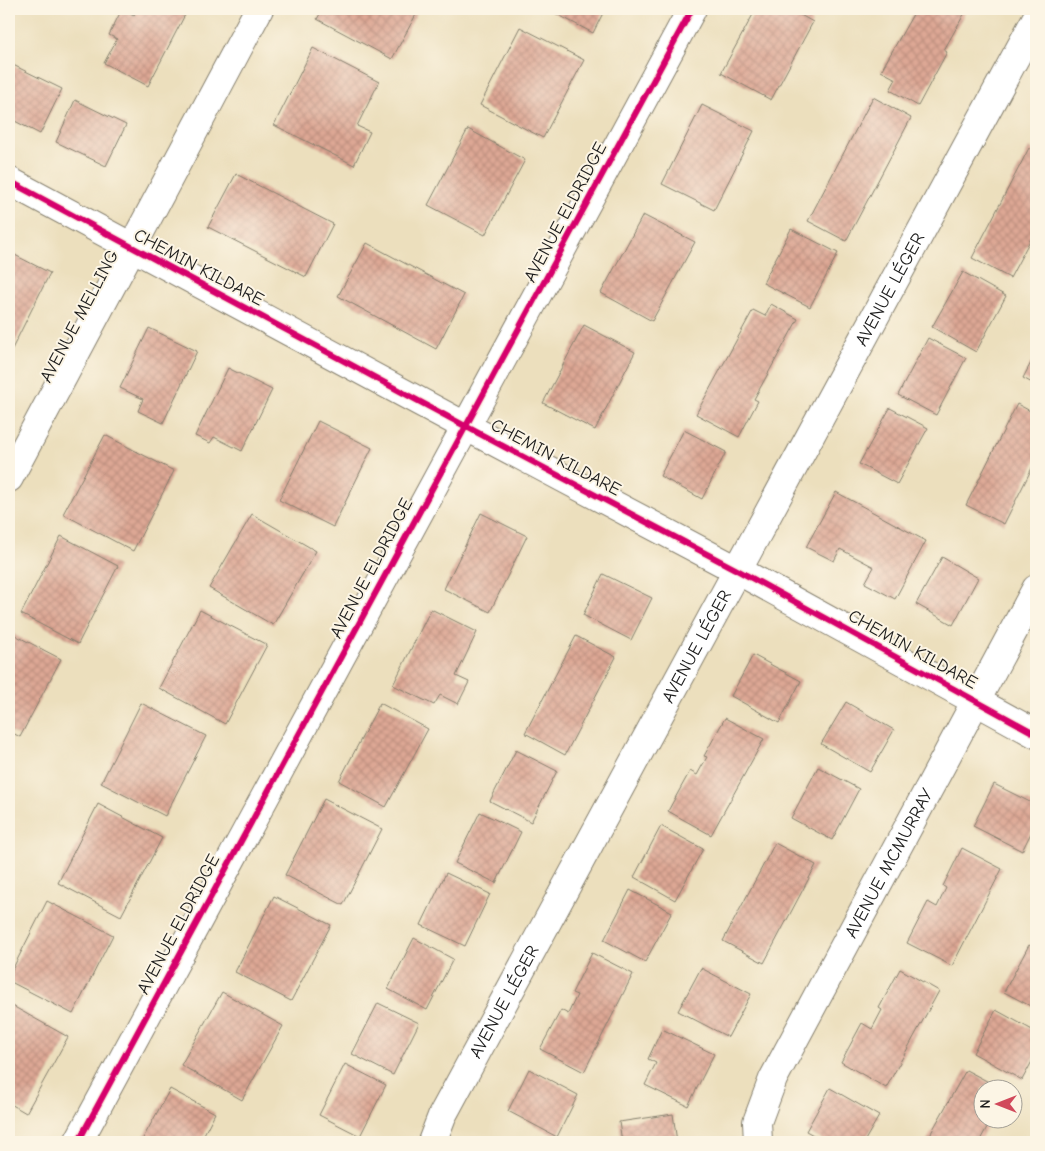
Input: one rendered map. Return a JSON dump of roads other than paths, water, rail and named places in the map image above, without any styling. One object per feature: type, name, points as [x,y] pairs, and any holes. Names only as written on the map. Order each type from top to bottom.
[{"type":"street","name":"AVENUE MELLING","points":[[9,478],[259,9]]},
{"type":"street","name":"AVENUE ELDRIDGE","points":[[78,1142],[692,9]]},
{"type":"street","name":"AVENUE LÉGER","points":[[432,1142],[442,1116],[1036,19]]},
{"type":"street","name":"CHEMIN KILDARE","points":[[9,181],[737,570],[1036,734]]},
{"type":"street","name":"AVENUE MCMURRAY","points":[[758,1142],[757,1122],[773,1079],[1036,588]]}]
